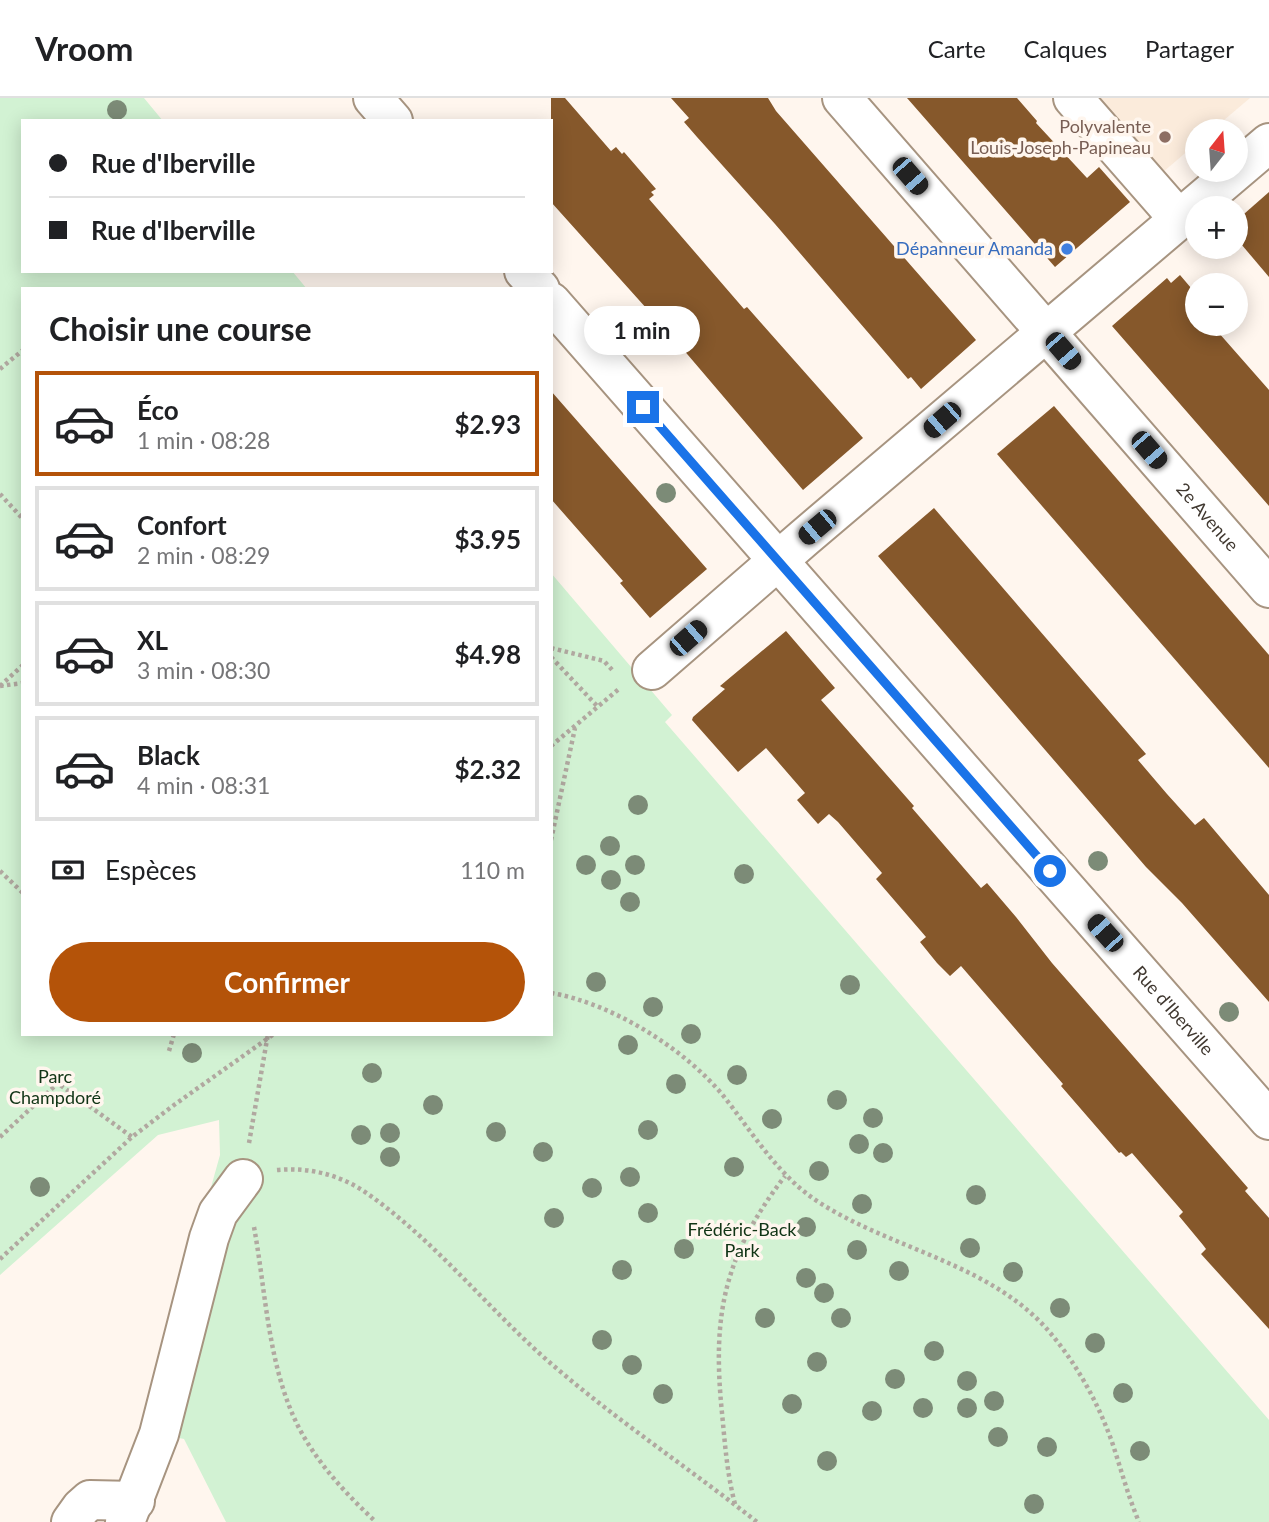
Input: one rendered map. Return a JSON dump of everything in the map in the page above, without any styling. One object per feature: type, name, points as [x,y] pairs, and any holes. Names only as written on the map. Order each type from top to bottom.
[{"type":"street","points":[[373,98],[391,119]]},
{"type":"street","name":"2e Avenue","points":[[842,98],[1269,588]]},
{"type":"street","points":[[1073,98],[1178,218]]},
{"type":"street","points":[[639,677],[1269,143]]},
{"type":"street","points":[[526,273],[538,287]]},
{"type":"street","name":"Rue d'Iberville","points":[[553,304],[1269,1119]]},
{"type":"street","points":[[71,1522],[90,1500],[130,1512],[159,1434],[209,1238],[218,1213],[243,1179]]},
{"type":"path","points":[[0,369],[21,352]]},
{"type":"path","points":[[0,494],[21,517]]},
{"type":"path","points":[[553,648],[604,661]]},
{"type":"path","points":[[553,659],[598,707]]},
{"type":"path","points":[[0,686],[21,667]]},
{"type":"path","points":[[553,744],[639,677]]},
{"type":"path","points":[[0,686],[21,683]]},
{"type":"path","points":[[553,831],[576,725]]},
{"type":"path","points":[[1,874],[21,891]]},
{"type":"path","points":[[553,994],[614,1014],[650,1034],[691,1065],[723,1095],[785,1176],[819,1202],[845,1218],[989,1284],[1020,1305],[1044,1326],[1083,1378],[1098,1409],[1139,1522]]},
{"type":"path","points":[[169,1051],[173,1036]]},
{"type":"path","points":[[267,1036],[243,1179],[253,1217],[270,1333],[282,1382],[297,1424],[315,1455],[336,1482],[376,1522]]},
{"type":"path","points":[[0,1259],[132,1137],[271,1036]]},
{"type":"path","points":[[38,1069],[132,1137]]},
{"type":"path","points":[[0,1137],[58,1083]]},
{"type":"path","points":[[243,1179],[295,1168],[326,1173],[367,1193],[442,1255],[495,1311],[571,1380],[757,1522]]},
{"type":"path","points":[[735,1504],[728,1476],[720,1396],[718,1357],[724,1290],[741,1243],[766,1201],[785,1176]]},
{"type":"shaded area","name":"Polyvalente Louis-Joseph-Papineau","points":[[1098,98],[1250,98],[1225,119],[1185,119],[1185,153],[1163,172]]},
{"type":"green space","name":"Frédéric-Back Park","points":[[0,98],[144,98],[161,119],[21,119],[21,273],[294,273],[305,287],[21,287],[21,1036],[553,1036],[553,575],[672,715],[665,722],[1269,1420],[1269,1522],[226,1522],[184,1439],[143,1431],[220,1155],[219,1120],[158,1135],[0,1275]]},
{"type":"building","points":[[551,98],[565,98],[611,151],[616,147],[622,154],[624,152],[656,189],[651,192],[654,195],[649,199],[744,309],[747,307],[863,438],[803,490],[682,348],[553,204]]},
{"type":"building","points":[[671,98],[768,98],[776,111],[976,340],[921,389],[911,377],[908,379],[684,122],[689,118]]},
{"type":"building","points":[[907,98],[1017,98],[1036,123],[1087,178],[1099,167],[1130,202],[1055,267]]},
{"type":"building","points":[[1269,192],[1269,277],[1248,252],[1248,210]]},
{"type":"building","points":[[1180,275],[1185,281],[1185,336],[1222,336],[1269,390],[1269,506],[1112,326],[1167,278],[1171,283]]},
{"type":"building","points":[[553,393],[707,569],[650,618],[620,583],[623,581],[553,501]]},
{"type":"building","points":[[1054,406],[1269,655],[1269,768],[997,454]]},
{"type":"building","points":[[934,508],[1146,754],[1138,760],[1167,794],[1195,825],[1204,818],[1269,895],[1269,1002],[1182,903],[1146,867],[878,556]]},
{"type":"building","points":[[786,631],[835,688],[821,700],[914,806],[912,808],[981,888],[987,883],[1052,963],[1248,1188],[1245,1191],[1269,1218],[1269,1329],[1201,1254],[1206,1249],[1179,1216],[1183,1212],[1132,1153],[1126,1157],[1119,1153],[961,966],[950,976],[937,963],[920,942],[926,937],[876,879],[882,873],[838,822],[829,814],[818,824],[797,800],[805,793],[766,748],[738,772],[692,720],[725,689],[720,686]]},
{"type":"place","name":"Polyvalente Louis-Joseph-Papineau","points":[[1165,137]]},
{"type":"place","name":"Dépanneur Amanda","points":[[1067,249]]},
{"type":"route","points":[[643,407],[1050,871]]},
{"type":"park label","name":"Parc Champdoré","points":[[55,1087]]}]
